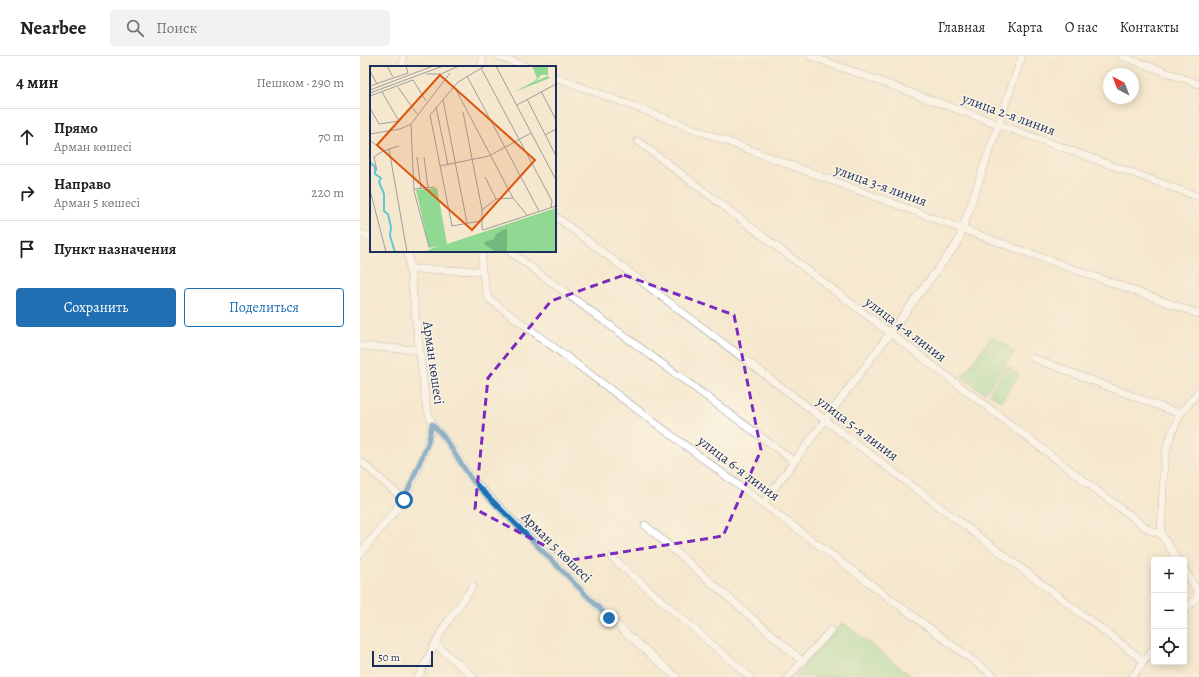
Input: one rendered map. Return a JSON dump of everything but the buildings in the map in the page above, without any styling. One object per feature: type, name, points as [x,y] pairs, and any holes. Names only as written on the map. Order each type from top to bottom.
[{"type":"street","points":[[498,56],[524,66]]},
{"type":"street","name":"улица 2-я линия","points":[[810,56],[1199,197]]},
{"type":"street","points":[[764,502],[958,242],[1022,56]]},
{"type":"street","points":[[1121,56],[1199,84]]},
{"type":"street","name":"улица 3-я линия","points":[[556,77],[962,229],[1199,314]]},
{"type":"street","name":"улица 4-я линия","points":[[638,141],[1149,530],[1161,534]]},
{"type":"street","name":"улица 5-я линия","points":[[556,217],[1144,660]]},
{"type":"street","points":[[360,234],[370,237]]},
{"type":"street","name":"Арман көшесі","points":[[360,554],[404,500],[428,443],[432,424],[426,405],[418,350],[408,252]]},
{"type":"street","name":"улица 6-я линия","points":[[482,252],[482,271],[488,298],[764,502],[995,677]]},
{"type":"street","points":[[510,252],[794,461]]},
{"type":"street","points":[[409,269],[482,271]]},
{"type":"street","points":[[360,346],[418,350]]},
{"type":"street","points":[[1033,358],[1180,414]]},
{"type":"street","points":[[1176,557],[1161,534],[1164,464],[1168,443],[1180,414],[1199,391]]},
{"type":"street","name":"Арман 5 көшесі","points":[[432,424],[444,437],[472,480],[609,618],[676,677]]},
{"type":"street","points":[[361,464],[404,500]]},
{"type":"street","points":[[645,525],[802,661]]},
{"type":"street","points":[[612,558],[750,677]]},
{"type":"street","points":[[1187,574],[1199,593],[1187,608]]},
{"type":"street","points":[[418,677],[444,627],[473,586]]},
{"type":"street","points":[[788,677],[831,630]]},
{"type":"street","points":[[435,644],[474,677]]},
{"type":"street","points":[[1132,677],[1151,652]]},
{"type":"highlighted area","points":[[624,275],[734,315],[761,450],[723,536],[572,560],[475,509],[488,378],[551,301]]},
{"type":"green space","points":[[992,336],[1015,352],[984,393],[962,377]]},
{"type":"green space","points":[[1007,366],[1019,375],[1001,401],[989,393]]},
{"type":"green space","points":[[843,623],[912,677],[794,677]]},
{"type":"route","points":[[404,500],[428,443],[432,424],[444,437],[472,480],[609,618]]}]
